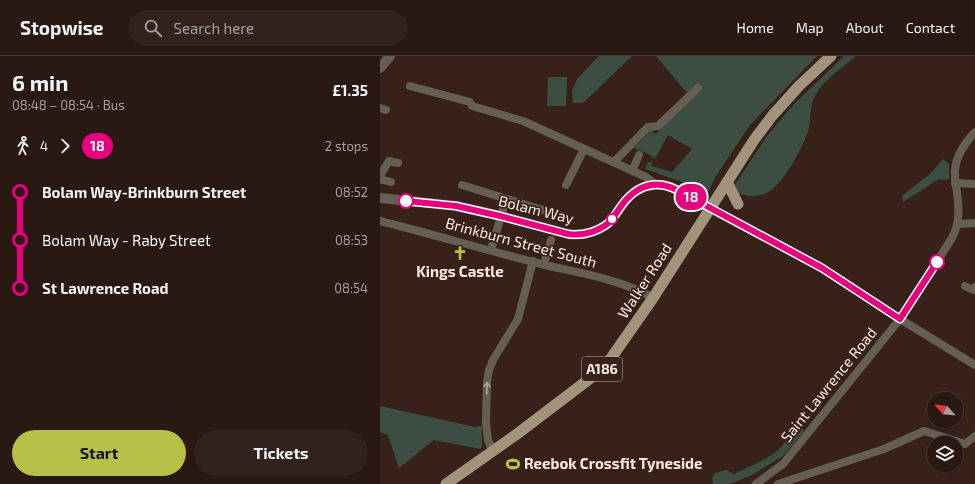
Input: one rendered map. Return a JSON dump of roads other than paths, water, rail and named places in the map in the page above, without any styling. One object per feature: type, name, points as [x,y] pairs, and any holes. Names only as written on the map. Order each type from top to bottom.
[{"type":"main road","name":"Walker Road","points":[[446,484],[492,450],[517,434],[607,364],[653,298],[754,140],[772,116],[799,86],[831,56]]},
{"type":"main road","points":[[727,182],[738,204]]},
{"type":"street","points":[[380,68],[390,56]]},
{"type":"street","points":[[410,86],[470,102],[472,106],[523,121],[646,177],[655,184],[663,184],[671,187],[822,268],[975,366]]},
{"type":"street","points":[[614,162],[648,127],[658,126],[698,88]]},
{"type":"street","name":"Saint Lawrence Road","points":[[756,484],[783,464],[900,319],[956,232],[959,214],[955,171],[959,155],[965,143],[975,132]]},
{"type":"street","points":[[566,185],[584,149]]},
{"type":"street","points":[[632,171],[639,155]]},
{"type":"street","points":[[391,182],[380,177],[389,161],[398,163]]},
{"type":"street","points":[[956,183],[975,184]]},
{"type":"street","name":"Bolam Way","points":[[380,198],[456,206],[576,235],[590,233],[607,224],[632,194],[638,190],[655,184]]},
{"type":"street","points":[[462,185],[565,217]]},
{"type":"street","points":[[491,250],[506,199]]},
{"type":"street","name":"Brinkburn Street South","points":[[380,221],[628,286],[653,298]]},
{"type":"street","points":[[958,224],[975,223]]},
{"type":"street","points":[[544,264],[551,240]]},
{"type":"street","points":[[492,450],[488,440],[486,423],[487,382],[489,370],[493,360],[518,319],[533,261]]},
{"type":"street","points":[[965,286],[974,290]]},
{"type":"street","points":[[778,484],[884,449],[924,431],[965,444],[975,436]]},
{"type":"place","name":"Kings Castle","points":[[460,253]]},
{"type":"place","name":"Reebok Crossfit Tyneside","points":[[513,464]]}]
